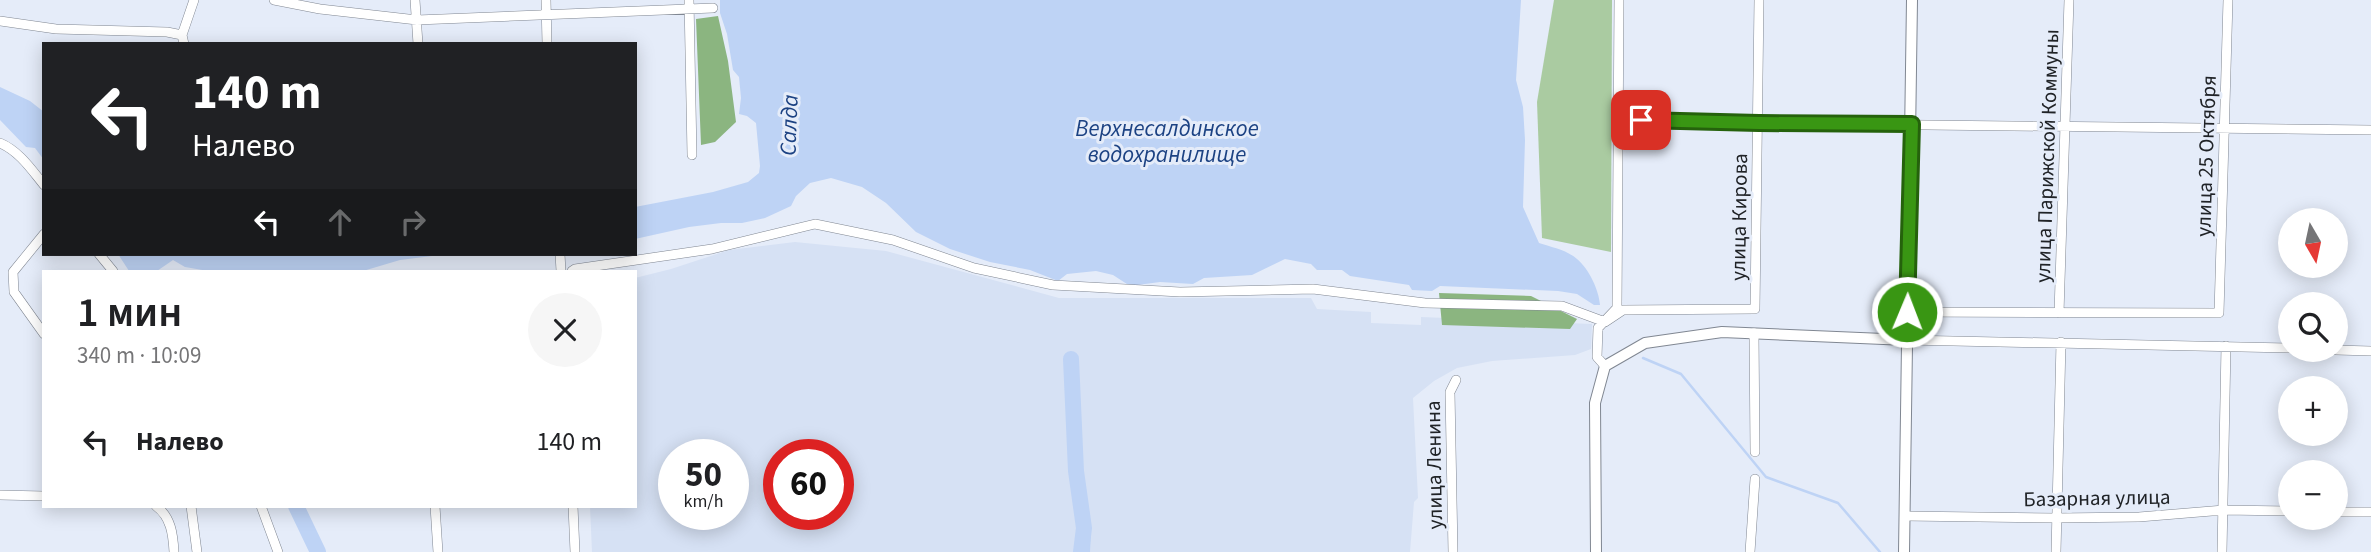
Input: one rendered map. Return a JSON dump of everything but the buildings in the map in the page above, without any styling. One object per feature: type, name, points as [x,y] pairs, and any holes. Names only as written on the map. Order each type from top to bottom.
[{"type":"main road","points":[[1904,552],[1912,0]]},
{"type":"main road","points":[[1596,552],[1595,403],[1605,366],[1646,343],[1722,332],[1907,340]]},
{"type":"street","points":[[0,21],[56,29],[167,32],[183,39],[194,0]]},
{"type":"street","points":[[274,0],[320,9],[417,20],[547,15],[690,5],[713,8]]},
{"type":"street","points":[[415,0],[418,42]]},
{"type":"street","points":[[546,0],[547,42]]},
{"type":"street","points":[[1605,366],[1597,358],[1598,328],[1617,308],[1619,0]]},
{"type":"street","name":"улица Кирова","points":[[1605,322],[1623,310],[1755,309],[1759,0]]},
{"type":"street","name":"улица Парижской Коммуны","points":[[2059,313],[2069,0]]},
{"type":"street","name":"улица 25 Октября","points":[[2059,313],[2219,313],[2228,0]]},
{"type":"street","points":[[690,5],[692,155]]},
{"type":"street","points":[[1618,119],[2371,130]]},
{"type":"street","points":[[0,143],[27,164],[42,183]]},
{"type":"street","points":[[573,270],[712,249],[815,224],[893,240],[974,268],[1053,285],[1180,292],[1313,289],[1425,303],[1562,306],[1605,322]]},
{"type":"street","points":[[42,236],[13,272],[15,292],[42,331]]},
{"type":"street","points":[[101,256],[112,270]]},
{"type":"street","points":[[1907,312],[2059,313]]},
{"type":"street","points":[[1754,333],[1755,452]]},
{"type":"street","points":[[1907,340],[2278,348]]},
{"type":"street","points":[[2056,552],[2061,342]]},
{"type":"street","points":[[2222,552],[2226,346]]},
{"type":"street","points":[[2348,350],[2371,351]]},
{"type":"street","name":"улица Ленина","points":[[1452,552],[1450,392],[1456,380]]},
{"type":"street","points":[[1750,552],[1755,480]]},
{"type":"street","points":[[0,495],[42,496]]},
{"type":"street","points":[[159,508],[164,512],[173,535],[173,552]]},
{"type":"street","points":[[191,508],[197,552]]},
{"type":"street","points":[[262,508],[278,552]]},
{"type":"street","points":[[435,508],[438,552]]},
{"type":"street","points":[[573,508],[575,552]]},
{"type":"street","name":"Базарная улица","points":[[1905,516],[2139,517],[2224,510],[2278,511]]},
{"type":"street","points":[[2348,512],[2371,512]]},
{"type":"shaded area","points":[[795,242],[886,251],[1059,298],[1311,298],[1317,309],[1371,312],[1371,323],[1421,325],[1421,317],[1592,324],[1591,349],[1575,355],[1492,361],[1457,368],[1434,381],[1413,398],[1418,498],[1414,502],[1410,552],[592,552],[590,508],[637,508],[637,278],[729,250]]},
{"type":"green space","points":[[1554,0],[1612,0],[1611,252],[1542,238],[1537,102]]},
{"type":"green space","points":[[718,16],[728,61],[736,122],[715,142],[701,145],[696,19]]},
{"type":"green space","points":[[1439,293],[1531,296],[1577,319],[1570,329],[1442,325]]},
{"type":"water","name":"Верхнесалдинское водохранилище","points":[[720,0],[1521,0],[1516,80],[1523,107],[1525,140],[1523,207],[1539,243],[1569,253],[1586,268],[1600,305],[1594,305],[1577,294],[1558,291],[1440,286],[1432,291],[1412,290],[1409,285],[1350,276],[1342,270],[1317,270],[1311,264],[1285,259],[1252,275],[1204,278],[1193,284],[1160,282],[1130,286],[1113,275],[1096,271],[1067,274],[1058,281],[1030,270],[990,262],[950,249],[916,232],[886,203],[862,187],[831,178],[810,183],[796,196],[791,206],[765,218],[742,223],[689,227],[637,239],[637,207],[713,192],[748,182],[759,173],[756,123],[739,114],[739,77],[733,70],[727,34],[720,13]]},
{"type":"water","points":[[0,87],[30,101],[42,110],[42,157],[35,148],[26,147],[0,120]]},
{"type":"water","points":[[119,256],[432,256],[400,260],[366,270],[202,270],[185,267],[173,260],[158,270],[128,270]]},
{"type":"water","points":[[1084,528],[1091,534],[1090,552],[1076,552],[1080,530]]},
{"type":"waterway","points":[[1643,358],[1681,374],[1766,477],[1838,503],[1880,552]]},
{"type":"waterway","name":"Салда","points":[[1071,359],[1076,471],[1084,528],[1081,552]]},
{"type":"waterway","name":"Салда","points":[[297,508],[318,552]]},
{"type":"route","points":[[1641,120],[1912,124],[1907,312]]}]
